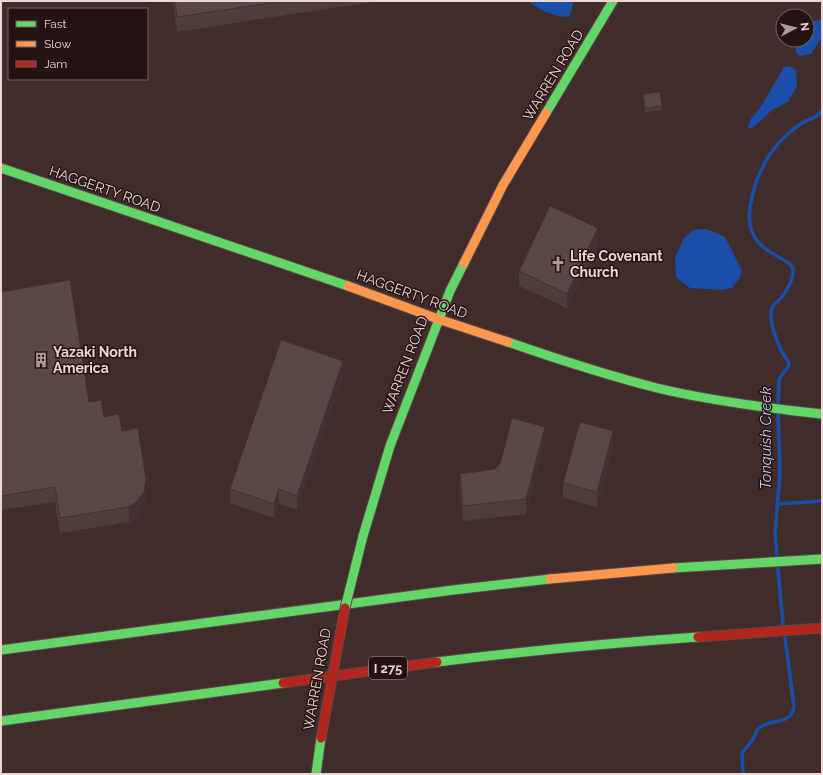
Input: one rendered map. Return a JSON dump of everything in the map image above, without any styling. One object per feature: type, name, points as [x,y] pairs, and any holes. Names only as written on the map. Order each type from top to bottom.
[{"type":"main road","name":"WARREN ROAD","points":[[316,774],[342,620],[363,536],[390,446],[438,319],[497,195],[613,1]]},
{"type":"main road","name":"HAGGERTY ROAD","points":[[1,168],[351,287],[438,319],[553,358],[625,380],[703,397],[769,408],[822,414]]},
{"type":"main road","points":[[1,650],[460,589],[696,566],[822,559]]},
{"type":"main road","name":"I 275","points":[[1,720],[506,653],[590,645],[822,628]]},
{"type":"water","points":[[529,1],[574,1],[569,17],[548,13]]},
{"type":"water","points":[[822,19],[822,37],[815,48],[815,21]]},
{"type":"water","points":[[796,48],[815,48],[811,54],[799,56],[795,51]]},
{"type":"water","points":[[789,66],[796,70],[797,86],[788,102],[772,110],[754,127],[747,129],[751,119],[760,108],[784,67]]},
{"type":"water","points":[[706,229],[725,237],[742,271],[740,277],[732,288],[722,290],[690,288],[676,277],[675,258],[684,238],[694,230]]},
{"type":"building","points":[[175,1],[283,1],[177,17]]},
{"type":"building","points":[[660,92],[662,106],[645,108],[643,94]]},
{"type":"building","name":"Life Covenant Church","points":[[550,206],[598,228],[567,294],[519,271]]},
{"type":"building","name":"Yazaki North America","points":[[70,280],[89,402],[101,400],[104,417],[119,414],[122,431],[138,428],[146,479],[144,492],[137,501],[129,507],[60,518],[55,487],[1,496],[1,292]]},
{"type":"building","points":[[281,340],[343,361],[297,496],[279,489],[274,504],[230,489]]},
{"type":"building","points":[[512,418],[545,427],[526,499],[463,506],[460,474],[495,469],[500,464]]},
{"type":"building","points":[[580,422],[613,431],[597,492],[563,483]]},
{"type":"waterway","name":"Tonquish Creek","points":[[778,405],[779,379],[788,367],[789,363],[775,336],[771,321],[771,310],[787,289],[791,281],[793,270],[791,265],[768,251],[760,244],[754,235],[750,224],[750,208],[756,183],[774,149],[791,131],[802,123],[816,117],[822,110]]},
{"type":"waterway","name":"Tonquish Creek","points":[[777,554],[775,533],[780,474],[778,413]]},
{"type":"waterway","points":[[778,504],[822,501]]},
{"type":"waterway","name":"Tonquish Creek","points":[[778,569],[783,624]]},
{"type":"waterway","name":"Tonquish Creek","points":[[743,774],[742,754],[758,729],[769,723],[780,721],[789,717],[794,707],[785,638]]},
{"type":"traffic: fast","points":[[546,113],[613,1]]},
{"type":"traffic: fast","points":[[1,168],[348,286]]},
{"type":"traffic: fast","points":[[363,536],[390,446],[450,291],[464,263]]},
{"type":"traffic: fast","points":[[508,342],[619,378],[657,388],[739,404],[822,414]]},
{"type":"traffic: fast","points":[[345,608],[363,536]]},
{"type":"traffic: fast","points":[[673,568],[822,559]]},
{"type":"traffic: fast","points":[[1,650],[453,590],[550,579]]},
{"type":"traffic: fast","points":[[437,662],[502,654],[698,637]]},
{"type":"traffic: fast","points":[[1,721],[283,683]]},
{"type":"traffic: fast","points":[[316,774],[321,738]]},
{"type":"traffic: slow","points":[[464,263],[503,185],[546,113]]},
{"type":"traffic: slow","points":[[348,286],[438,319],[508,342]]},
{"type":"traffic: slow","points":[[550,579],[673,568]]},
{"type":"traffic: jam","points":[[321,738],[345,608]]},
{"type":"traffic: jam","points":[[698,637],[822,628]]},
{"type":"traffic: jam","points":[[283,683],[437,662]]},
{"type":"place","name":"Life Covenant Church","points":[[558,264]]},
{"type":"place","name":"Yazaki North America","points":[[41,360]]}]
